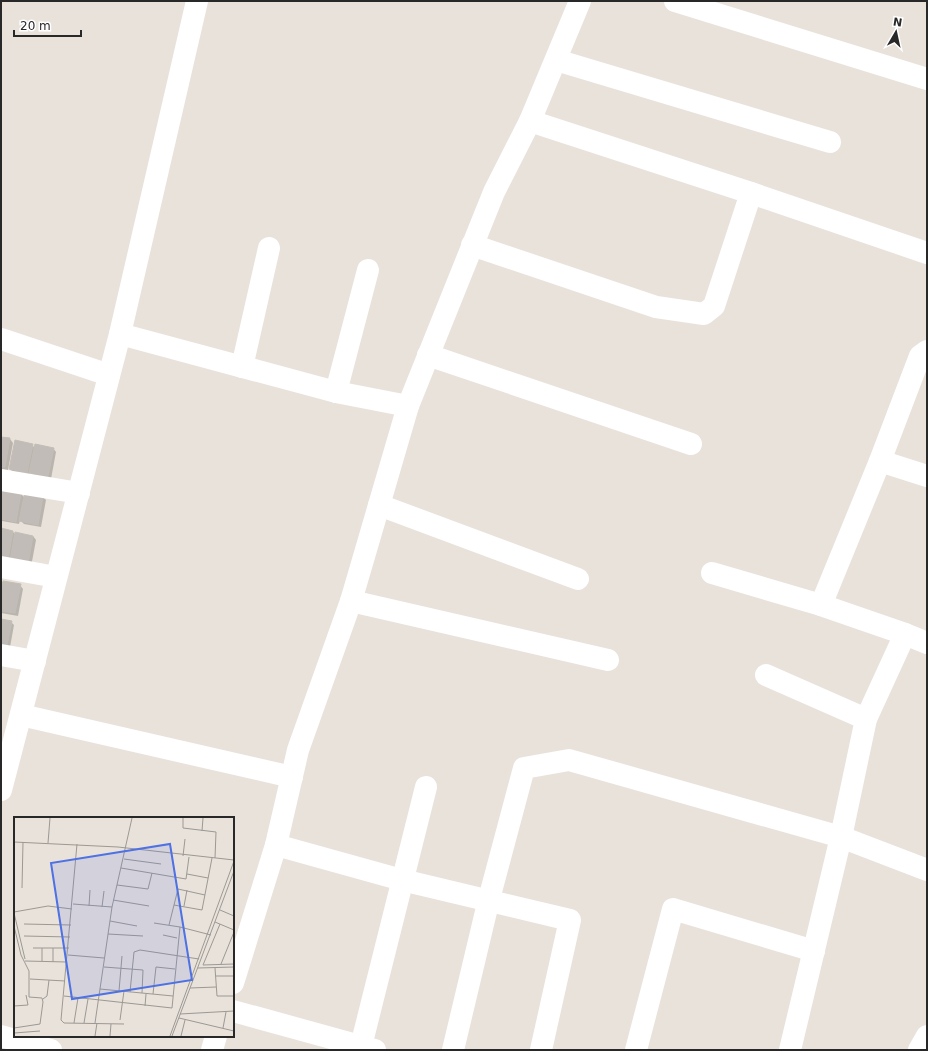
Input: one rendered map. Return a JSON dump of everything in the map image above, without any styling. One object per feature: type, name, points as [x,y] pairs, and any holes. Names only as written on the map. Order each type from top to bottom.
[{"type":"street","points":[[1,790],[4,768],[21,715],[120,334],[197,1]]},
{"type":"street","points":[[234,980],[276,845],[298,750],[350,601],[408,406],[494,192],[530,121],[580,1]]},
{"type":"street","points":[[675,1],[927,79]]},
{"type":"street","points":[[556,60],[830,142]]},
{"type":"street","points":[[530,121],[751,193],[927,253]]},
{"type":"street","points":[[472,246],[656,307],[704,314],[714,306],[751,193]]},
{"type":"street","points":[[242,366],[268,248]]},
{"type":"street","points":[[336,392],[368,270]]},
{"type":"street","points":[[120,334],[336,392],[408,406]]},
{"type":"street","points":[[1,339],[109,375]]},
{"type":"street","points":[[821,605],[880,461],[920,356],[927,351]]},
{"type":"street","points":[[428,355],[691,444]]},
{"type":"street","points":[[880,461],[927,476]]},
{"type":"street","points":[[1,480],[79,493]]},
{"type":"street","points":[[379,505],[578,579]]},
{"type":"street","points":[[1,567],[56,577]]},
{"type":"street","points":[[712,573],[821,605],[927,643]]},
{"type":"street","points":[[350,601],[608,660]]},
{"type":"street","points":[[790,1050],[841,836],[866,719],[905,634]]},
{"type":"street","points":[[1,656],[35,661]]},
{"type":"street","points":[[766,675],[866,719]]},
{"type":"street","points":[[21,715],[292,777]]},
{"type":"street","points":[[453,1050],[489,900],[524,768],[570,760],[841,836],[927,870]]},
{"type":"street","points":[[234,1011],[368,1048],[402,880],[426,786]]},
{"type":"street","points":[[276,845],[402,880],[570,920],[541,1050]]},
{"type":"street","points":[[636,1050],[673,909],[814,951]]},
{"type":"street","points":[[1,1036],[46,1049]]},
{"type":"street","points":[[919,1050],[927,1036]]},
{"type":"street","points":[[212,1050],[216,1037]]},
{"type":"building","points":[[1,437],[10,438],[5,467],[1,467]]},
{"type":"building","points":[[15,440],[33,444],[27,473],[9,469]]},
{"type":"building","points":[[35,444],[54,448],[48,476],[29,473]]},
{"type":"building","points":[[3,489],[21,493],[16,522],[1,519]]},
{"type":"building","points":[[25,492],[43,496],[38,525],[19,521]]},
{"type":"building","points":[[1,528],[13,531],[8,560],[1,558]]},
{"type":"building","points":[[15,532],[33,536],[28,564],[10,561]]},
{"type":"building","points":[[3,581],[21,584],[15,613],[1,611],[1,589]]},
{"type":"building","points":[[1,619],[12,621],[6,650],[1,649]]}]
